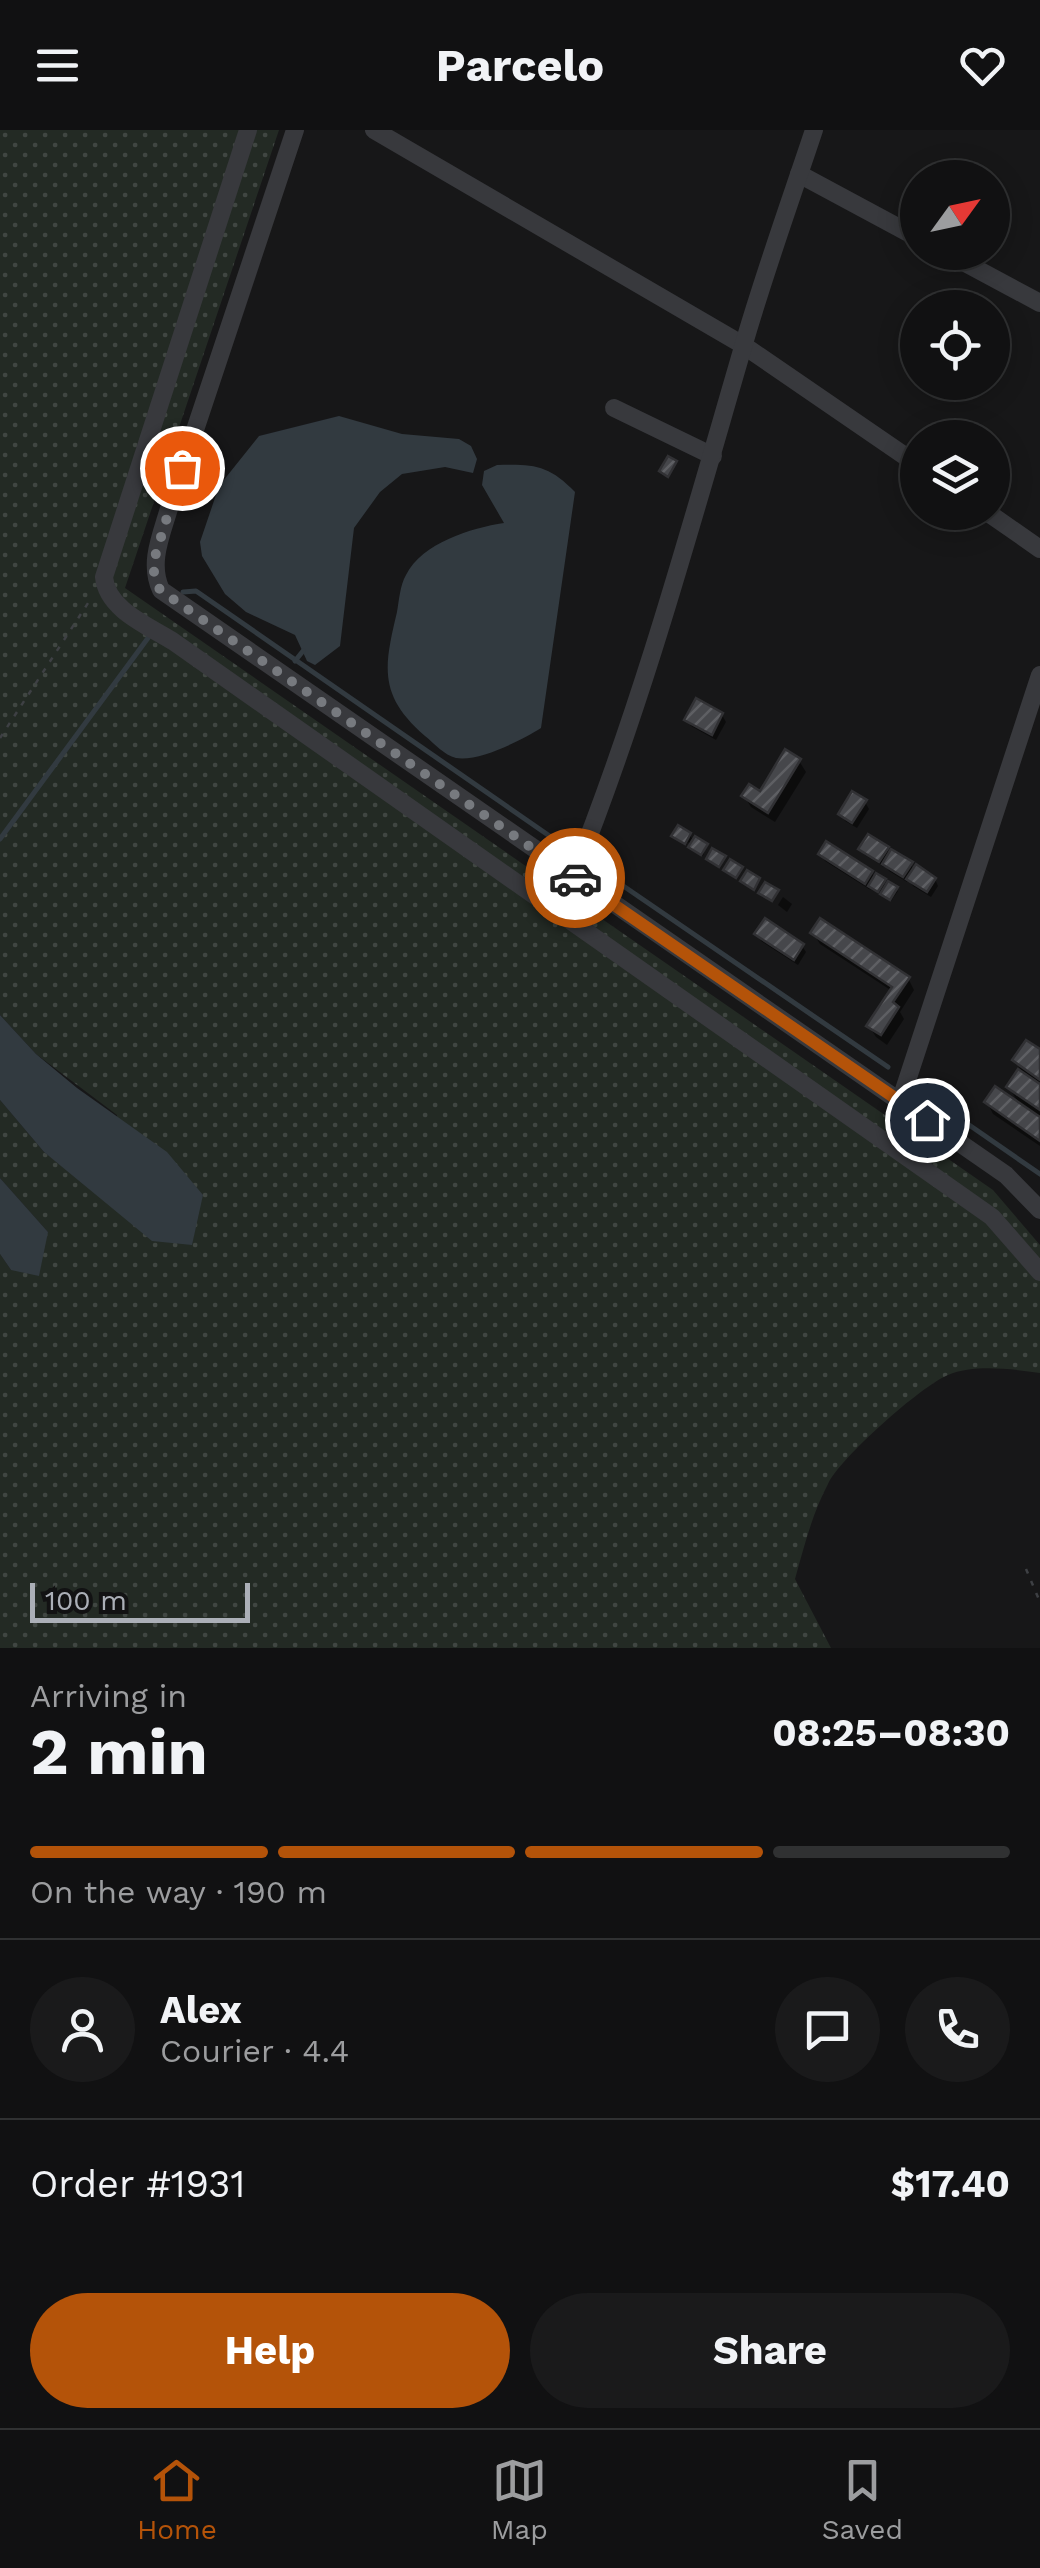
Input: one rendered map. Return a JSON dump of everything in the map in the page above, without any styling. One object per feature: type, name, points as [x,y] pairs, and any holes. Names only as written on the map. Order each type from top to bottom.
[{"type":"lane","points":[[248,130],[104,577],[105,589],[113,602],[992,1217],[1040,1272]]},
{"type":"lane","points":[[295,130],[170,505],[154,560],[154,576],[160,590],[1006,1176],[1040,1210]]},
{"type":"lane","points":[[374,130],[744,345],[900,453]]},
{"type":"lane","points":[[573,876],[606,795],[814,130]]},
{"type":"lane","points":[[799,174],[900,228]]},
{"type":"lane","points":[[978,270],[1040,304]]},
{"type":"lane","points":[[614,408],[713,456]]},
{"type":"lane","points":[[1010,528],[1040,549]]},
{"type":"lane","points":[[900,1102],[1040,675]]},
{"type":"path","points":[[0,738],[104,577]]},
{"type":"path","points":[[1026,1570],[1040,1602]]},
{"type":"shaded area","points":[[0,130],[279,130],[125,588],[993,1190],[1040,1245],[1040,1373],[981,1368],[948,1375],[882,1424],[828,1484],[795,1579],[831,1648],[0,1648],[0,1254],[11,1270],[48,1232],[0,1178],[0,1100],[44,1152],[120,1211],[117,1115],[36,1054],[0,1015]]},
{"type":"shaded area","points":[[339,416],[402,434],[459,439],[471,446],[477,459],[473,473],[445,467],[402,474],[380,492],[354,528],[340,646],[315,665],[307,661],[295,635],[246,612],[225,594],[202,556],[200,542],[219,486],[259,436]]},
{"type":"shaded area","points":[[497,465],[540,468],[557,476],[575,492],[541,728],[488,753],[456,758],[425,736],[399,707],[388,679],[389,649],[402,583],[413,564],[449,539],[504,523],[482,485],[484,471]]},
{"type":"shaded area","points":[[0,1015],[36,1054],[77,1088],[167,1152],[203,1195],[192,1245],[152,1241],[44,1152],[0,1100]]},
{"type":"shaded area","points":[[0,1178],[48,1232],[39,1276],[11,1270],[0,1254]]},
{"type":"building","points":[[668,456],[677,461],[668,477],[659,471]]},
{"type":"building","points":[[696,698],[723,713],[712,735],[684,720]]},
{"type":"building","points":[[785,749],[801,759],[768,813],[741,796],[749,784],[760,791]]},
{"type":"building","points":[[852,791],[867,800],[852,823],[838,814]]},
{"type":"building","points":[[678,825],[691,833],[685,844],[671,836]]},
{"type":"building","points":[[868,834],[889,847],[879,862],[858,849]]},
{"type":"building","points":[[695,836],[708,844],[701,855],[688,847]]},
{"type":"building","points":[[826,841],[873,871],[865,884],[818,854]]},
{"type":"building","points":[[712,848],[726,856],[719,867],[706,859]]},
{"type":"building","points":[[891,849],[913,862],[903,877],[882,864]]},
{"type":"building","points":[[730,859],[743,867],[736,878],[723,870]]},
{"type":"building","points":[[916,864],[936,878],[927,892],[906,879]]},
{"type":"building","points":[[747,870],[760,878],[754,890],[740,881]]},
{"type":"building","points":[[876,873],[886,879],[878,892],[868,886]]},
{"type":"building","points":[[888,881],[898,887],[890,900],[880,894]]},
{"type":"building","points":[[765,882],[779,890],[772,901],[758,893]]},
{"type":"building","points":[[765,918],[804,944],[794,960],[754,934]]},
{"type":"building","points":[[820,918],[910,977],[893,1002],[899,1007],[881,1035],[866,1026],[892,987],[810,933]]},
{"type":"building","points":[[1026,1040],[1040,1049],[1040,1080],[1012,1060]]},
{"type":"building","points":[[1018,1069],[1040,1084],[1040,1110],[1006,1087]]},
{"type":"building","points":[[995,1086],[1040,1117],[1040,1141],[984,1102]]},
{"type":"waterway","points":[[183,592],[196,591],[564,846]]},
{"type":"waterway","points":[[0,839],[148,638]]},
{"type":"waterway","points":[[295,661],[303,651]]},
{"type":"waterway","points":[[597,868],[888,1067]]},
{"type":"waterway","points":[[917,1089],[1040,1174]]},
{"type":"way so far","points":[[182,468],[154,560],[154,576],[160,590],[575,878]]},
{"type":"route","points":[[575,878],[927,1120]]}]
